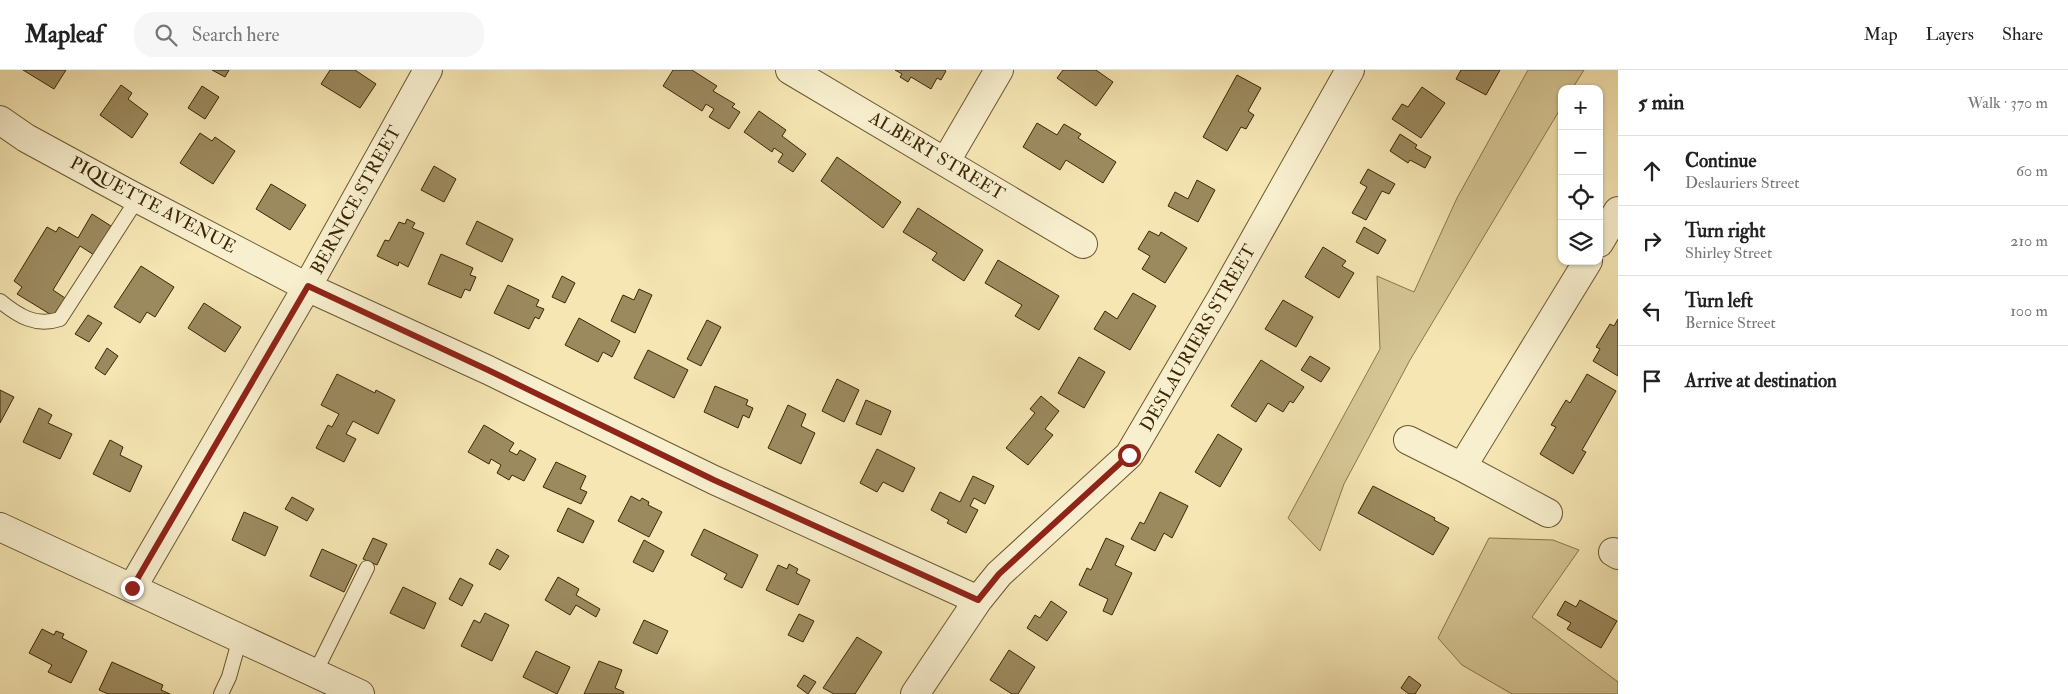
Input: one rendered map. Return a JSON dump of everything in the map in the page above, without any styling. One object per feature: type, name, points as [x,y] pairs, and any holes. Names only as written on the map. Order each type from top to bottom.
[{"type":"street","name":"BERNICE STREET","points":[[132,588],[308,286],[428,70]]},
{"type":"street","name":"ALBERT STREET","points":[[790,70],[1083,244]]},
{"type":"street","points":[[946,161],[999,70]]},
{"type":"street","name":"DESLAURIERS STREET","points":[[915,694],[978,600],[999,574],[1129,455],[1227,289],[1350,70]]},
{"type":"street","name":"PIQUETTE AVENUE","points":[[0,120],[26,138],[308,286],[488,370],[714,480],[978,600]]},
{"type":"street","points":[[1462,467],[1586,265]]},
{"type":"street","points":[[1408,440],[1548,513]]},
{"type":"street","points":[[0,526],[360,694]]},
{"type":"lane","points":[[0,301],[16,315],[34,321],[50,322],[60,319],[138,198]]},
{"type":"lane","points":[[315,673],[367,568]]},
{"type":"lane","points":[[221,694],[229,677],[240,638]]},
{"type":"shaded area","points":[[1528,70],[1584,70],[1575,85],[1558,85],[1558,113],[1410,360],[1344,484],[1320,551],[1288,518],[1380,349],[1377,276],[1414,292],[1457,198]]},
{"type":"shaded area","points":[[1489,538],[1553,540],[1579,550],[1532,617],[1618,682],[1618,694],[1512,694],[1462,665],[1438,638]]},
{"type":"building","points":[[23,70],[66,70],[54,89]]},
{"type":"building","points":[[212,70],[229,70],[225,77]]},
{"type":"building","points":[[330,70],[355,70],[376,84],[360,108],[321,84]]},
{"type":"building","points":[[673,70],[692,70],[717,86],[713,91],[735,104],[732,107],[740,112],[729,129],[709,117],[714,109],[706,104],[702,111],[663,86]]},
{"type":"building","points":[[895,70],[946,71],[941,80],[937,78],[931,89],[911,77],[908,82],[900,77],[902,74]]},
{"type":"building","points":[[1063,70],[1096,70],[1113,82],[1096,106],[1057,78]]},
{"type":"building","points":[[1461,70],[1500,70],[1486,95],[1456,79]]},
{"type":"building","points":[[1237,75],[1261,88],[1248,111],[1254,115],[1246,129],[1241,127],[1227,151],[1203,137]]},
{"type":"building","points":[[121,85],[132,93],[128,99],[148,114],[132,138],[100,115]]},
{"type":"building","points":[[202,86],[219,97],[205,119],[188,108]]},
{"type":"building","points":[[1422,87],[1445,103],[1421,138],[1392,119],[1402,104],[1408,107]]},
{"type":"building","points":[[759,111],[786,130],[782,136],[806,154],[793,172],[778,162],[783,154],[774,148],[772,152],[744,132]]},
{"type":"building","points":[[1037,123],[1057,135],[1064,124],[1081,134],[1078,138],[1116,162],[1103,183],[1066,160],[1060,170],[1023,147]]},
{"type":"building","points":[[200,133],[212,141],[215,137],[235,151],[213,184],[180,163]]},
{"type":"building","points":[[1400,134],[1417,145],[1415,148],[1431,157],[1425,168],[1410,160],[1408,163],[1390,151]]},
{"type":"building","points":[[837,157],[901,202],[883,228],[821,181]]},
{"type":"building","points":[[434,166],[456,179],[444,202],[421,190]]},
{"type":"building","points":[[1368,169],[1395,184],[1389,194],[1382,191],[1366,220],[1352,213],[1367,187],[1360,183]]},
{"type":"building","points":[[1197,180],[1215,190],[1198,222],[1168,206],[1175,192],[1188,199]]},
{"type":"building","points":[[271,184],[306,205],[290,230],[256,209]]},
{"type":"building","points":[[918,208],[983,250],[964,281],[932,260],[937,253],[903,232]]},
{"type":"building","points":[[92,214],[111,226],[94,255],[80,246],[53,290],[65,298],[53,316],[17,294],[22,287],[14,281],[47,227],[56,232],[59,227],[78,238]]},
{"type":"building","points":[[407,219],[415,223],[412,228],[424,233],[408,267],[399,262],[398,266],[377,256],[385,240],[389,241],[399,222],[405,224]]},
{"type":"building","points":[[477,221],[513,239],[502,262],[466,244]]},
{"type":"building","points":[[1364,227],[1386,240],[1378,254],[1356,242]]},
{"type":"building","points":[[1149,231],[1159,236],[1161,232],[1187,248],[1165,283],[1142,269],[1150,256],[1138,249]]},
{"type":"building","points":[[1323,247],[1346,261],[1342,266],[1354,273],[1339,298],[1305,277]]},
{"type":"building","points":[[441,254],[473,268],[470,275],[476,277],[470,291],[465,289],[461,298],[428,284]]},
{"type":"building","points":[[998,260],[1059,296],[1039,330],[1015,316],[1022,305],[985,283]]},
{"type":"building","points":[[141,266],[174,287],[155,317],[147,312],[140,323],[114,307]]},
{"type":"building","points":[[562,276],[575,283],[565,303],[552,297]]},
{"type":"building","points":[[508,285],[539,300],[536,306],[544,309],[539,319],[535,317],[529,329],[494,313]]},
{"type":"building","points":[[639,289],[652,295],[635,333],[611,321],[623,295],[634,300]]},
{"type":"building","points":[[1133,293],[1156,306],[1130,350],[1094,329],[1105,311],[1117,319]]},
{"type":"building","points":[[1283,300],[1313,317],[1296,347],[1265,329]]},
{"type":"building","points":[[204,303],[241,327],[225,352],[188,328]]},
{"type":"building","points":[[88,315],[102,323],[89,342],[75,334]]},
{"type":"building","points":[[579,318],[620,341],[612,357],[603,352],[598,362],[565,345]]},
{"type":"building","points":[[1618,319],[1618,376],[1593,361],[1600,349],[1596,347],[1610,324],[1614,326]]},
{"type":"building","points":[[707,320],[721,327],[701,366],[687,359]]},
{"type":"building","points":[[107,348],[118,356],[105,375],[95,368]]},
{"type":"building","points":[[648,350],[688,370],[674,398],[634,378]]},
{"type":"building","points":[[1310,356],[1330,368],[1321,382],[1301,370]]},
{"type":"building","points":[[1079,357],[1105,372],[1084,408],[1058,393]]},
{"type":"building","points":[[1261,360],[1304,387],[1293,403],[1290,401],[1283,412],[1268,403],[1256,422],[1231,406]]},
{"type":"building","points":[[337,374],[375,393],[376,390],[395,400],[378,434],[353,421],[346,434],[356,439],[344,462],[316,448],[328,425],[332,427],[339,414],[321,405]]},
{"type":"building","points":[[1587,374],[1616,391],[1582,450],[1586,452],[1573,474],[1540,454],[1556,427],[1551,425],[1566,400],[1570,403]]},
{"type":"building","points":[[837,379],[859,390],[844,422],[822,411]]},
{"type":"building","points":[[715,386],[748,400],[746,405],[753,408],[749,418],[743,415],[738,428],[704,412]]},
{"type":"building","points":[[0,390],[14,397],[0,423]]},
{"type":"building","points":[[1041,396],[1059,411],[1045,429],[1053,435],[1028,465],[1006,448],[1035,413],[1030,409]]},
{"type":"building","points":[[866,400],[891,411],[881,435],[856,424]]},
{"type":"building","points":[[788,405],[806,414],[801,426],[815,433],[801,464],[768,448]]},
{"type":"building","points":[[39,408],[52,415],[48,423],[72,434],[60,459],[23,442]]},
{"type":"building","points":[[484,425],[514,443],[509,451],[517,455],[520,450],[536,459],[524,481],[512,475],[509,480],[497,473],[501,465],[491,459],[489,464],[468,452]]},
{"type":"building","points":[[1218,434],[1242,449],[1220,487],[1195,472]]},
{"type":"building","points":[[110,440],[123,447],[120,455],[142,466],[130,492],[93,474]]},
{"type":"building","points":[[877,449],[915,468],[903,492],[883,482],[877,492],[860,483]]},
{"type":"building","points":[[556,462],[586,476],[580,489],[587,492],[581,504],[543,487]]},
{"type":"building","points":[[973,476],[994,486],[985,504],[974,498],[970,506],[978,510],[966,533],[947,523],[949,520],[931,510],[940,492],[960,502]]},
{"type":"building","points":[[1373,486],[1435,518],[1434,520],[1449,528],[1433,555],[1358,513]]},
{"type":"building","points":[[1160,492],[1188,506],[1172,538],[1164,533],[1155,551],[1131,539],[1140,522],[1144,524]]},
{"type":"building","points":[[631,496],[640,501],[642,498],[649,502],[648,505],[662,512],[649,537],[618,521]]},
{"type":"building","points":[[292,497],[314,509],[307,521],[285,509]]},
{"type":"building","points":[[568,508],[594,521],[583,543],[557,531]]},
{"type":"building","points":[[244,512],[278,527],[265,556],[232,540]]},
{"type":"building","points":[[704,529],[758,555],[742,588],[724,579],[727,574],[691,555]]},
{"type":"building","points":[[373,538],[387,544],[377,565],[363,559]]},
{"type":"building","points":[[1106,538],[1124,546],[1115,565],[1132,573],[1112,615],[1103,611],[1108,599],[1079,585],[1087,568],[1091,570]]},
{"type":"building","points":[[644,540],[664,551],[653,572],[633,562]]},
{"type":"building","points":[[322,549],[357,565],[344,592],[310,576]]},
{"type":"building","points":[[497,549],[509,556],[500,570],[489,564]]},
{"type":"building","points":[[789,564],[798,569],[796,573],[810,580],[798,605],[766,590],[778,565],[787,569]]},
{"type":"building","points":[[558,577],[579,589],[576,595],[600,609],[596,617],[576,605],[570,615],[545,600]]},
{"type":"building","points":[[460,578],[473,585],[462,606],[449,599]]},
{"type":"building","points":[[403,587],[436,603],[424,629],[390,613]]},
{"type":"building","points":[[1580,600],[1617,621],[1601,648],[1567,629],[1571,623],[1557,615],[1565,601],[1576,607]]},
{"type":"building","points":[[1051,601],[1067,612],[1047,641],[1027,628],[1035,615],[1040,618]]},
{"type":"building","points":[[485,613],[509,625],[492,661],[461,646],[474,620],[480,623]]},
{"type":"building","points":[[799,614],[814,621],[803,642],[788,635]]},
{"type":"building","points":[[644,620],[668,631],[657,654],[633,643]]},
{"type":"building","points":[[42,629],[54,635],[56,631],[64,634],[62,638],[87,651],[71,683],[48,672],[52,665],[29,653]]},
{"type":"building","points":[[857,637],[882,652],[855,694],[834,694],[823,688]]},
{"type":"building","points":[[1009,650],[1035,667],[1018,694],[1012,694],[990,680]]},
{"type":"building","points":[[536,651],[570,667],[557,694],[523,677]]},
{"type":"building","points":[[599,661],[622,670],[615,688],[624,692],[623,694],[584,694]]},
{"type":"building","points":[[112,662],[163,685],[161,690],[170,694],[108,694],[99,690]]},
{"type":"building","points":[[804,675],[816,682],[808,694],[797,686]]},
{"type":"building","points":[[1409,676],[1421,685],[1415,694],[1409,694],[1401,688]]},
{"type":"route","points":[[132,588],[308,286],[488,370],[714,480],[978,600],[999,574],[1129,455]]}]
